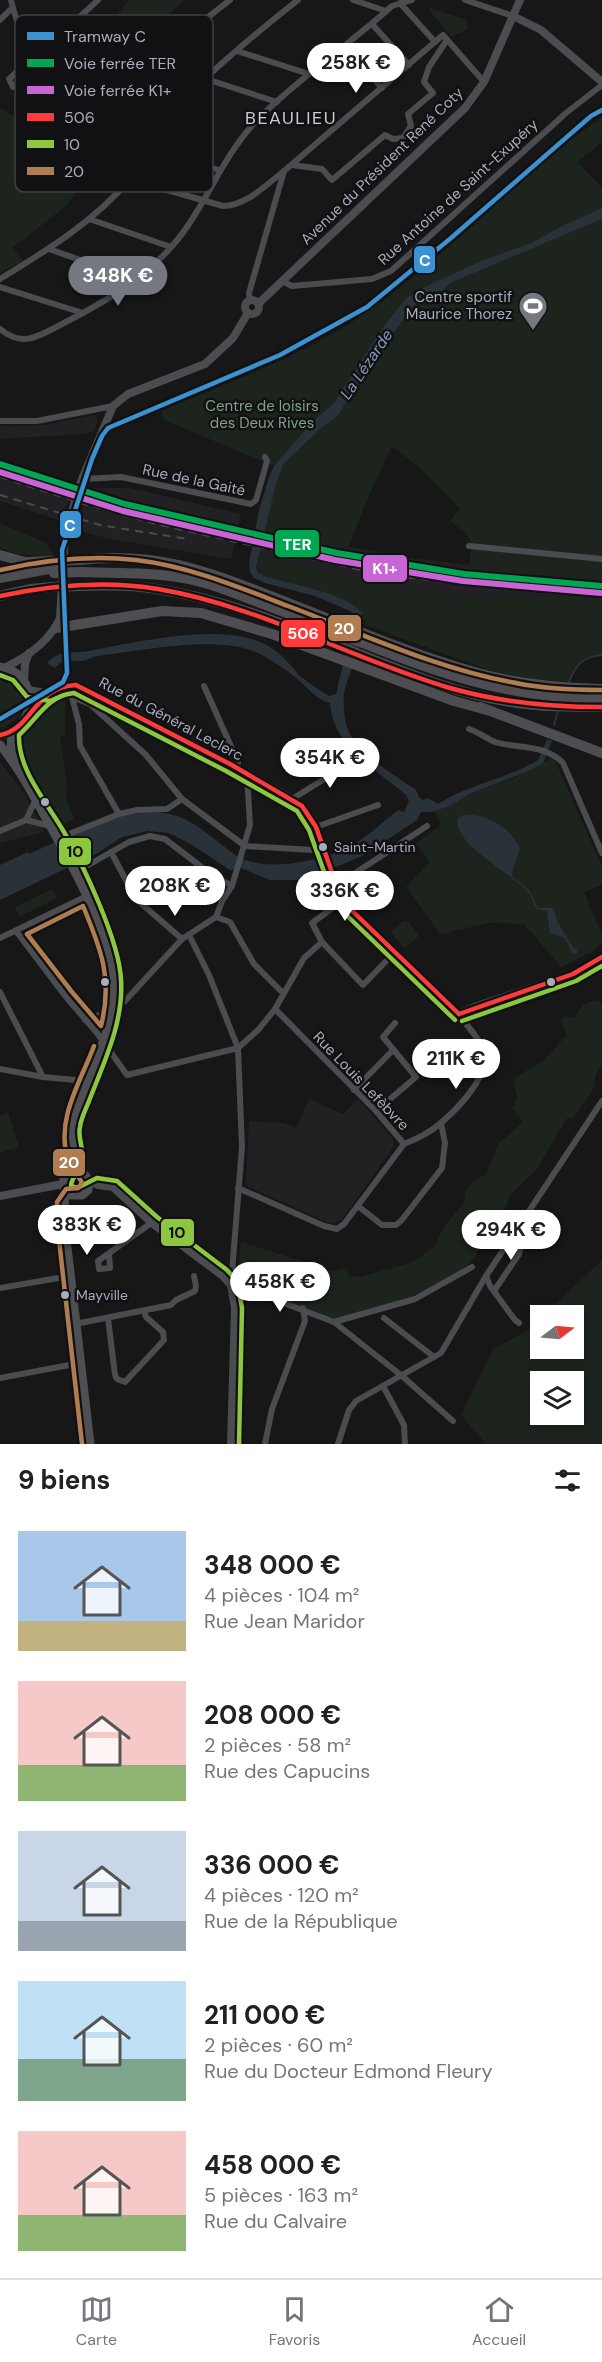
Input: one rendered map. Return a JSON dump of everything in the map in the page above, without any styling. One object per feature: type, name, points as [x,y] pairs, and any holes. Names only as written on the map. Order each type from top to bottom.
[{"type":"highway","points":[[0,555],[54,568]]},
{"type":"highway","points":[[80,567],[120,557],[175,563],[239,584],[350,632]]},
{"type":"highway","points":[[0,578],[54,568],[116,566],[143,569],[212,585],[472,672],[542,685],[602,691]]},
{"type":"highway","points":[[80,567],[180,578]]},
{"type":"highway","points":[[0,584],[54,568]]},
{"type":"highway","points":[[0,596],[30,589],[80,585],[133,587],[193,597],[241,610],[454,701],[487,710]]},
{"type":"highway","points":[[56,628],[162,611],[191,611],[342,653]]},
{"type":"highway","points":[[367,638],[463,679],[522,692],[567,698],[602,698]]},
{"type":"highway","points":[[359,660],[511,702],[602,707]]},
{"type":"highway","points":[[429,681],[450,694],[487,710],[602,753]]},
{"type":"highway","points":[[547,695],[602,691]]},
{"type":"main road","points":[[0,735],[12,732],[26,720],[31,701],[24,681],[15,672],[2,667]]},
{"type":"main road","points":[[12,732],[11,751],[16,767]]},
{"type":"main road","points":[[0,745],[36,798],[50,826],[59,838],[87,896],[111,962],[114,980],[113,1007],[71,1128],[76,1156],[87,1190],[80,1196],[65,1193]]},
{"type":"main road","points":[[81,1174],[66,1174],[65,1193],[70,1276],[90,1444]]},
{"type":"street","points":[[11,0],[15,15]]},
{"type":"street","points":[[81,15],[98,0]]},
{"type":"street","points":[[211,15],[230,0]]},
{"type":"street","points":[[213,73],[298,0]]},
{"type":"street","points":[[352,0],[386,11]]},
{"type":"street","points":[[213,182],[238,141],[277,102],[392,6],[412,0]]},
{"type":"street","points":[[465,0],[513,16],[541,30],[602,83]]},
{"type":"street","name":"Avenue du Président René Coty","points":[[254,302],[282,281],[455,118],[484,82],[520,0]]},
{"type":"street","points":[[400,3],[435,42]]},
{"type":"street","points":[[0,20],[12,8]]},
{"type":"street","points":[[372,24],[408,65]]},
{"type":"street","points":[[171,192],[223,206],[233,206],[253,195],[292,165],[443,35],[484,82]]},
{"type":"street","points":[[292,165],[322,169],[332,180],[385,135],[393,140],[403,138],[411,126],[408,114],[433,93],[424,82],[429,68],[447,40]]},
{"type":"street","points":[[344,46],[382,88]]},
{"type":"street","points":[[237,51],[309,74]]},
{"type":"street","points":[[213,81],[277,102]]},
{"type":"street","name":"Rue Antoine de Saint-Exupéry","points":[[282,281],[292,286],[372,279],[391,271],[602,83]]},
{"type":"street","points":[[213,168],[219,170]]},
{"type":"street","points":[[0,421],[37,421],[113,406],[128,394],[205,364],[233,338],[248,313],[245,305],[254,302],[249,293],[284,171]]},
{"type":"street","points":[[0,279],[49,249],[89,219],[117,192]]},
{"type":"street","points":[[0,329],[9,336],[34,339],[137,280],[171,247],[208,192]]},
{"type":"street","points":[[89,219],[171,247]]},
{"type":"street","points":[[49,249],[137,280]]},
{"type":"street","points":[[0,287],[83,313]]},
{"type":"street","points":[[2,667],[29,653],[47,639],[56,628],[60,618],[63,544],[82,479],[113,406]]},
{"type":"street","name":"Rue de la Gaité","points":[[82,479],[121,477],[250,504],[256,500],[267,461],[266,457]]},
{"type":"street","points":[[469,546],[602,559]]},
{"type":"street","points":[[24,681],[25,664],[29,653]]},
{"type":"street","points":[[29,712],[49,694],[71,685],[79,724],[80,746],[119,814]]},
{"type":"street","name":"Rue du Général Leclerc","points":[[71,685],[80,686],[237,768],[302,806],[316,827],[342,901]]},
{"type":"street","points":[[204,686],[238,762],[237,768]]},
{"type":"street","points":[[29,690],[49,694]]},
{"type":"street","points":[[72,697],[90,704],[146,754],[182,799],[245,846],[324,850]]},
{"type":"street","points":[[469,729],[495,741],[541,749],[563,764],[602,853]]},
{"type":"street","points":[[292,799],[354,760]]},
{"type":"street","points":[[85,1020],[125,1001],[182,939],[216,917],[232,885],[250,825],[247,774]]},
{"type":"street","points":[[26,820],[36,798]]},
{"type":"street","points":[[59,838],[119,814],[137,810],[167,809],[182,799]]},
{"type":"street","points":[[316,827],[378,805]]},
{"type":"street","points":[[0,831],[26,820],[50,826]]},
{"type":"street","points":[[337,885],[427,826]]},
{"type":"street","points":[[74,870],[129,842],[150,836],[165,839],[208,872],[232,885]]},
{"type":"street","points":[[111,852],[130,891],[182,939]]},
{"type":"street","points":[[0,938],[87,896]]},
{"type":"street","points":[[238,1188],[333,1229],[341,1228],[404,1144],[426,1134],[441,1123],[475,1086],[485,1065],[483,1049],[459,1014],[342,901],[312,923],[322,942],[363,985],[394,953]]},
{"type":"street","points":[[216,917],[230,922],[254,964],[283,993]]},
{"type":"street","points":[[16,931],[127,1075],[238,1048],[259,1029],[275,1009],[304,958],[322,942]]},
{"type":"street","points":[[189,935],[213,984],[238,1048],[242,1147],[231,1285],[236,1308],[231,1444]]},
{"type":"street","points":[[459,1014],[573,974],[602,957]]},
{"type":"street","points":[[0,992],[43,1077]]},
{"type":"street","name":"Rue Louis Lefèbvre","points":[[275,1009],[376,1111],[404,1144]]},
{"type":"street","points":[[376,1111],[416,1077],[383,1037],[395,1023]]},
{"type":"street","points":[[354,1090],[393,1050]]},
{"type":"street","points":[[0,1069],[43,1077],[87,1081]]},
{"type":"street","points":[[338,1444],[349,1410],[356,1401],[441,1353],[486,1276],[602,1101]]},
{"type":"street","points":[[358,1206],[382,1225],[396,1225],[401,1221],[444,1163],[445,1143],[441,1123]]},
{"type":"street","points":[[81,1174],[98,1185],[113,1187],[152,1223],[223,1276],[231,1285],[303,1308],[334,1322],[402,1376],[453,1421]]},
{"type":"street","points":[[87,1190],[98,1185]]},
{"type":"street","points":[[0,1196],[65,1193]]},
{"type":"street","points":[[109,1254],[152,1223]]},
{"type":"street","points":[[494,1291],[519,1254],[520,1242],[515,1233]]},
{"type":"street","points":[[334,1322],[416,1299],[472,1267]]},
{"type":"street","points":[[0,1288],[70,1276]]},
{"type":"street","points":[[75,1324],[171,1305],[176,1300],[191,1294],[196,1286],[194,1276]]},
{"type":"street","points":[[486,1276],[494,1291],[519,1323]]},
{"type":"street","points":[[265,1444],[273,1409],[305,1321],[303,1308]]},
{"type":"street","points":[[108,1318],[115,1375],[117,1379],[125,1382],[164,1340],[163,1332],[147,1317],[144,1311]]},
{"type":"street","points":[[384,1318],[434,1358]]},
{"type":"street","points":[[0,1378],[80,1363]]},
{"type":"street","points":[[382,1386],[404,1425],[405,1444]]},
{"type":"shaded area","points":[[95,415],[98,421],[94,431],[84,434],[0,439],[0,426],[45,425]]},
{"type":"shaded area","points":[[0,459],[74,484],[62,521],[0,501]]},
{"type":"shaded area","points":[[88,488],[130,488],[241,514],[231,559],[110,539],[75,530]]},
{"type":"shaded area","points":[[264,532],[410,558],[602,580],[602,598],[532,595],[485,598],[418,591],[326,572],[259,554]]},
{"type":"shaded area","points":[[0,762],[26,796],[44,832],[0,843]]},
{"type":"shaded area","points":[[309,1099],[343,1114],[358,1099],[393,1139],[394,1146],[341,1221],[331,1224],[246,1184],[249,1121],[284,1123],[296,1128]]},
{"type":"green space","points":[[130,0],[184,0],[168,15],[116,15]]},
{"type":"green space","points":[[430,8],[467,20],[467,30],[451,36],[430,11]]},
{"type":"green space","points":[[0,108],[15,117],[15,192],[76,192],[65,207],[12,248],[23,261],[0,273]]},
{"type":"green space","name":"Centre de loisirs des Deux Rives","points":[[602,117],[602,142],[577,162],[602,187],[602,208],[531,243],[483,260],[441,280],[379,333],[334,403],[313,421],[274,466],[164,420],[161,411],[285,358],[333,334],[355,320],[419,272],[539,166]]},
{"type":"green space","points":[[602,219],[602,580],[469,565],[470,539],[450,521],[460,509],[421,469],[392,446],[349,546],[327,545],[264,532],[283,465],[322,427],[336,418],[381,349],[413,307],[422,299],[443,290],[450,283]]},
{"type":"green space","points":[[0,523],[46,543],[55,557],[18,554],[0,548]]},
{"type":"green space","points":[[259,554],[326,572],[418,591],[485,598],[532,595],[602,598],[602,655],[581,662],[574,670],[569,682],[527,678],[489,670],[365,625],[363,615],[344,603],[264,576],[257,567]]},
{"type":"green space","points":[[0,674],[10,677],[18,684],[24,700],[18,717],[10,724],[0,728]]},
{"type":"green space","points":[[63,691],[65,692],[65,735],[60,737],[67,786],[66,800],[74,819],[57,827],[20,756],[17,740],[20,732],[36,711]]},
{"type":"green space","points":[[554,758],[602,866],[602,885],[584,892],[602,935],[602,943],[592,952],[561,967],[524,924],[489,923],[440,934],[406,887],[430,862],[416,843],[439,827],[440,821],[435,811],[450,806],[469,794],[514,778]]},
{"type":"green space","points":[[52,889],[57,898],[19,917],[15,907]]},
{"type":"green space","points":[[403,921],[408,921],[418,934],[418,937],[404,949],[391,932]]},
{"type":"green space","points":[[595,1000],[602,1003],[602,1064],[596,1074],[593,1090],[572,1119],[567,1118],[536,1170],[511,1194],[501,1218],[496,1219],[475,1257],[463,1270],[424,1291],[385,1306],[334,1320],[237,1281],[241,1242],[333,1271],[347,1268],[349,1276],[361,1277],[413,1262],[435,1246],[443,1228],[464,1203],[466,1191],[473,1182],[486,1174],[499,1143],[523,1122],[512,1108],[517,1097],[513,1079],[543,1061],[567,1035],[561,1021],[564,1016],[574,1018],[583,1005]]},
{"type":"green space","points":[[8,1112],[19,1147],[0,1153],[0,1115]]},
{"type":"green space","points":[[602,1260],[602,1444],[486,1444],[461,1415],[493,1349],[530,1329],[530,1359],[584,1359],[584,1305],[555,1305]]},
{"type":"water","name":"La Lézarde","points":[[602,208],[602,219],[450,283],[443,290],[422,299],[413,307],[381,349],[336,418],[322,427],[283,465],[276,484],[256,567],[258,572],[264,576],[328,593],[359,610],[363,617],[363,626],[344,693],[344,712],[348,730],[368,756],[416,790],[423,800],[428,798],[438,804],[462,791],[526,767],[538,760],[547,739],[552,741],[543,763],[531,770],[469,794],[450,806],[432,812],[421,812],[417,820],[362,856],[305,880],[270,880],[241,868],[230,870],[181,839],[168,833],[148,831],[122,837],[96,854],[0,900],[0,865],[95,825],[129,815],[163,813],[174,815],[193,824],[237,856],[264,864],[280,864],[313,860],[343,850],[361,840],[398,810],[404,812],[409,801],[406,795],[369,766],[348,745],[333,719],[330,703],[316,696],[289,672],[262,655],[226,645],[205,644],[97,656],[82,661],[64,662],[55,668],[47,663],[62,654],[151,639],[197,634],[239,636],[270,647],[310,684],[329,696],[336,694],[347,647],[358,622],[356,616],[350,611],[315,596],[265,583],[254,578],[250,572],[249,563],[259,510],[274,466],[313,421],[334,403],[379,333],[406,298],[483,260],[531,243]]},
{"type":"water","points":[[463,815],[489,819],[505,828],[516,841],[520,849],[512,876],[529,890],[538,908],[553,908],[558,923],[574,949],[577,950],[577,954],[573,954],[565,938],[550,933],[547,911],[537,909],[521,885],[485,858],[464,838],[458,828],[458,818]]},
{"type":"waterway","points":[[569,682],[574,670],[581,662],[602,655]]},
{"type":"waterway","points":[[554,725],[558,711]]},
{"type":"railway","points":[[0,477],[156,524],[379,574],[470,585],[602,587]]},
{"type":"railway","points":[[0,495],[100,525],[187,539]]},
{"type":"tram line","name":"C","points":[[0,719],[63,682],[67,673],[62,550],[92,459],[108,428],[280,355],[367,307],[451,238],[591,116],[602,110]]},
{"type":"rail line","name":"TER","points":[[0,464],[125,504],[337,553],[464,574],[602,586]]},
{"type":"rail line","name":"K1+","points":[[0,472],[123,511],[335,560],[463,581],[601,593]]},
{"type":"transit line","name":"20","points":[[0,570],[50,561],[84,558],[155,563],[194,572],[232,585],[400,650],[458,669],[538,687],[602,690]]},
{"type":"transit line","name":"506","points":[[0,596],[39,589],[98,584],[158,589],[196,597],[269,620],[377,663],[450,688],[525,703],[602,707]]},
{"type":"transit line","name":"10","points":[[0,675],[13,680],[27,697],[50,701],[64,695]]},
{"type":"transit line","name":"506","points":[[0,735],[20,725],[51,693],[62,687],[76,685],[230,764],[302,806],[316,827],[342,901],[459,1014]]},
{"type":"transit line","name":"10","points":[[239,1444],[242,1308],[237,1281],[227,1270],[157,1217],[117,1181],[97,1178],[77,1188],[71,1186],[82,1162],[83,1153],[79,1135],[81,1120],[107,1057],[116,1026],[121,979],[114,945],[99,904],[72,847],[28,774],[23,761],[19,735],[50,703],[57,698],[74,693],[226,771],[297,811],[309,830],[336,905],[455,1020]]},
{"type":"transit line","name":"20","points":[[83,906],[103,964],[106,993],[101,1026],[27,934],[83,906]]},
{"type":"transit line","name":"506","points":[[459,1014],[573,974],[602,957]]},
{"type":"transit line","name":"10","points":[[462,1021],[576,981],[602,966]]},
{"type":"transit line","name":"20","points":[[82,1444],[58,1231],[57,1202],[66,1189],[78,1188],[82,1183],[68,1159],[65,1130],[71,1101],[94,1046]]},
{"type":"place","name":"Centre sportif Maurice Thorez","points":[[533,332]]},
{"type":"place","name":"Saint-Martin","points":[[323,847]]},
{"type":"place","name":"Mayville","points":[[65,1295]]},
{"type":"district","name":"BEAULIEU","points":[[291,118]]}]
